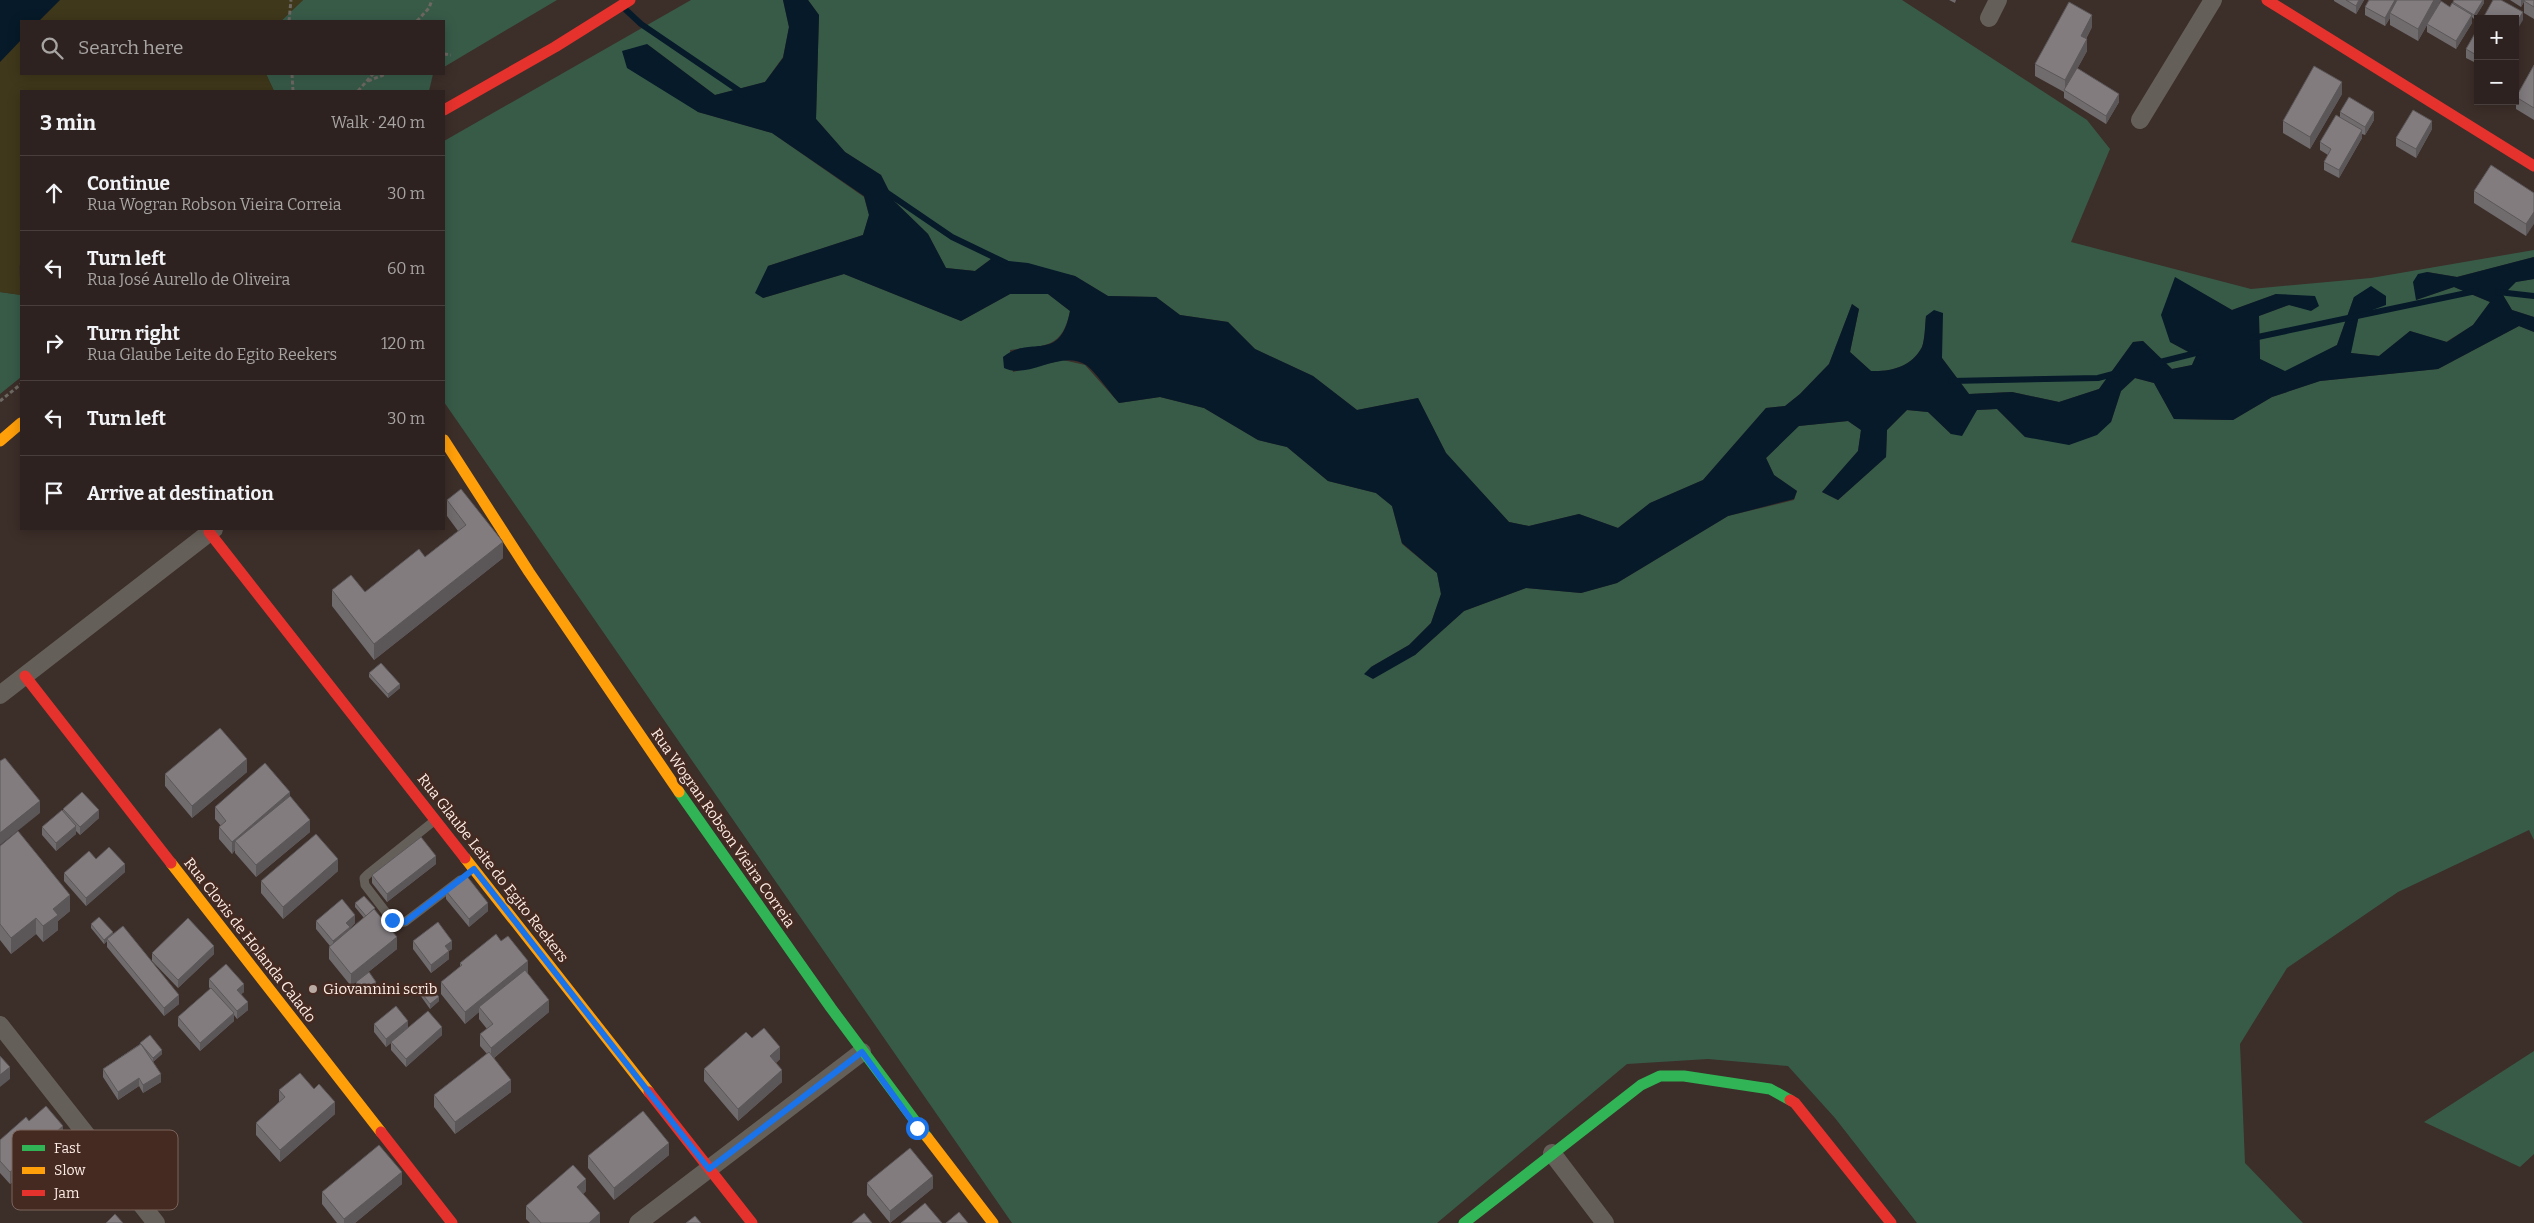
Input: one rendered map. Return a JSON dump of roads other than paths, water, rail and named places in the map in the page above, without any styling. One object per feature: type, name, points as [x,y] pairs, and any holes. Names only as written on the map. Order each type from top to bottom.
[{"type":"street","points":[[445,109],[555,47],[630,0]]},
{"type":"street","points":[[1989,18],[1998,0]]},
{"type":"street","points":[[2140,120],[2213,0]]},
{"type":"street","points":[[2267,0],[2534,166]]},
{"type":"street","points":[[0,441],[20,424]]},
{"type":"street","name":"Rua Wogran Robson Vieira Correia","points":[[445,442],[560,620],[862,1052],[993,1223]]},
{"type":"street","points":[[0,695],[211,530]]},
{"type":"street","name":"Rua Glaube Leite do Egito Reekers","points":[[211,530],[752,1223]]},
{"type":"street","name":"Rua Clovis de Holanda Calado","points":[[25,676],[452,1223]]},
{"type":"street","points":[[0,1025],[83,1130]]},
{"type":"street","points":[[638,1223],[862,1052]]},
{"type":"street","points":[[1464,1223],[1641,1085],[1660,1076],[1684,1076],[1770,1089],[1794,1103],[1891,1223]]},
{"type":"street","points":[[1552,1153],[1605,1223]]},
{"type":"street","points":[[146,1210],[156,1223]]},
{"type":"lane","points":[[436,820],[364,878],[365,885],[392,920],[398,923],[405,922],[474,869]]},
{"type":"water","points":[[0,0],[60,0],[40,20],[20,20],[20,41],[0,62]]},
{"type":"water","points":[[783,0],[808,0],[819,15],[816,119],[845,152],[881,175],[894,201],[928,234],[946,268],[975,271],[991,259],[1028,263],[1075,276],[1108,296],[1156,297],[1180,315],[1228,322],[1255,349],[1313,376],[1357,410],[1418,398],[1446,453],[1509,522],[1529,526],[1579,514],[1618,528],[1650,503],[1703,480],[1766,408],[1785,406],[1800,394],[1829,364],[1852,304],[1859,309],[1850,352],[1871,371],[1900,367],[1918,354],[1922,347],[1926,316],[1934,310],[1943,313],[1942,358],[1969,394],[2012,392],[2059,402],[2099,389],[2133,342],[2143,341],[2172,369],[2192,365],[2196,356],[2170,342],[2161,315],[2175,277],[2232,310],[2276,294],[2315,296],[2319,306],[2311,311],[2289,305],[2259,316],[2260,359],[2285,371],[2337,345],[2354,297],[2371,286],[2386,296],[2386,305],[2359,315],[2351,353],[2379,356],[2410,331],[2447,342],[2473,325],[2490,302],[2454,287],[2416,300],[2413,282],[2418,274],[2427,272],[2457,277],[2534,257],[2534,279],[2516,282],[2503,295],[2512,310],[2534,317],[2534,332],[2519,326],[2438,369],[2320,381],[2272,397],[2233,420],[2174,419],[2154,383],[2135,378],[2121,391],[2111,422],[2097,435],[2069,445],[2025,437],[1997,409],[1977,410],[1962,436],[1951,434],[1928,412],[1907,410],[1887,430],[1886,457],[1838,500],[1822,492],[1858,451],[1861,430],[1848,421],[1799,426],[1766,458],[1774,475],[1797,491],[1794,499],[1728,516],[1617,583],[1581,593],[1526,588],[1464,611],[1415,655],[1373,679],[1364,674],[1371,667],[1409,645],[1431,623],[1441,594],[1437,573],[1402,543],[1392,506],[1376,493],[1328,481],[1287,447],[1258,440],[1204,408],[1160,397],[1119,403],[1090,368],[1076,361],[1066,360],[1014,371],[1004,368],[1003,357],[1023,348],[1052,343],[1059,338],[1065,328],[1070,311],[1048,294],[1010,294],[961,321],[844,274],[763,298],[755,293],[768,266],[863,235],[869,215],[864,196],[772,133],[698,112],[627,68],[622,51],[647,44],[715,95],[765,82],[783,58],[789,27]]},
{"type":"waterway","points":[[626,10],[641,24],[744,94]]},
{"type":"waterway","points":[[886,192],[952,237],[1006,263]]},
{"type":"waterway","points":[[2253,338],[2476,291]]},
{"type":"waterway","points":[[2498,292],[2534,296]]},
{"type":"waterway","points":[[2156,363],[2200,352]]},
{"type":"waterway","points":[[1951,381],[2098,378],[2117,373]]},
{"type":"place","name":"Giovannini scrib","points":[[313,989]]}]
